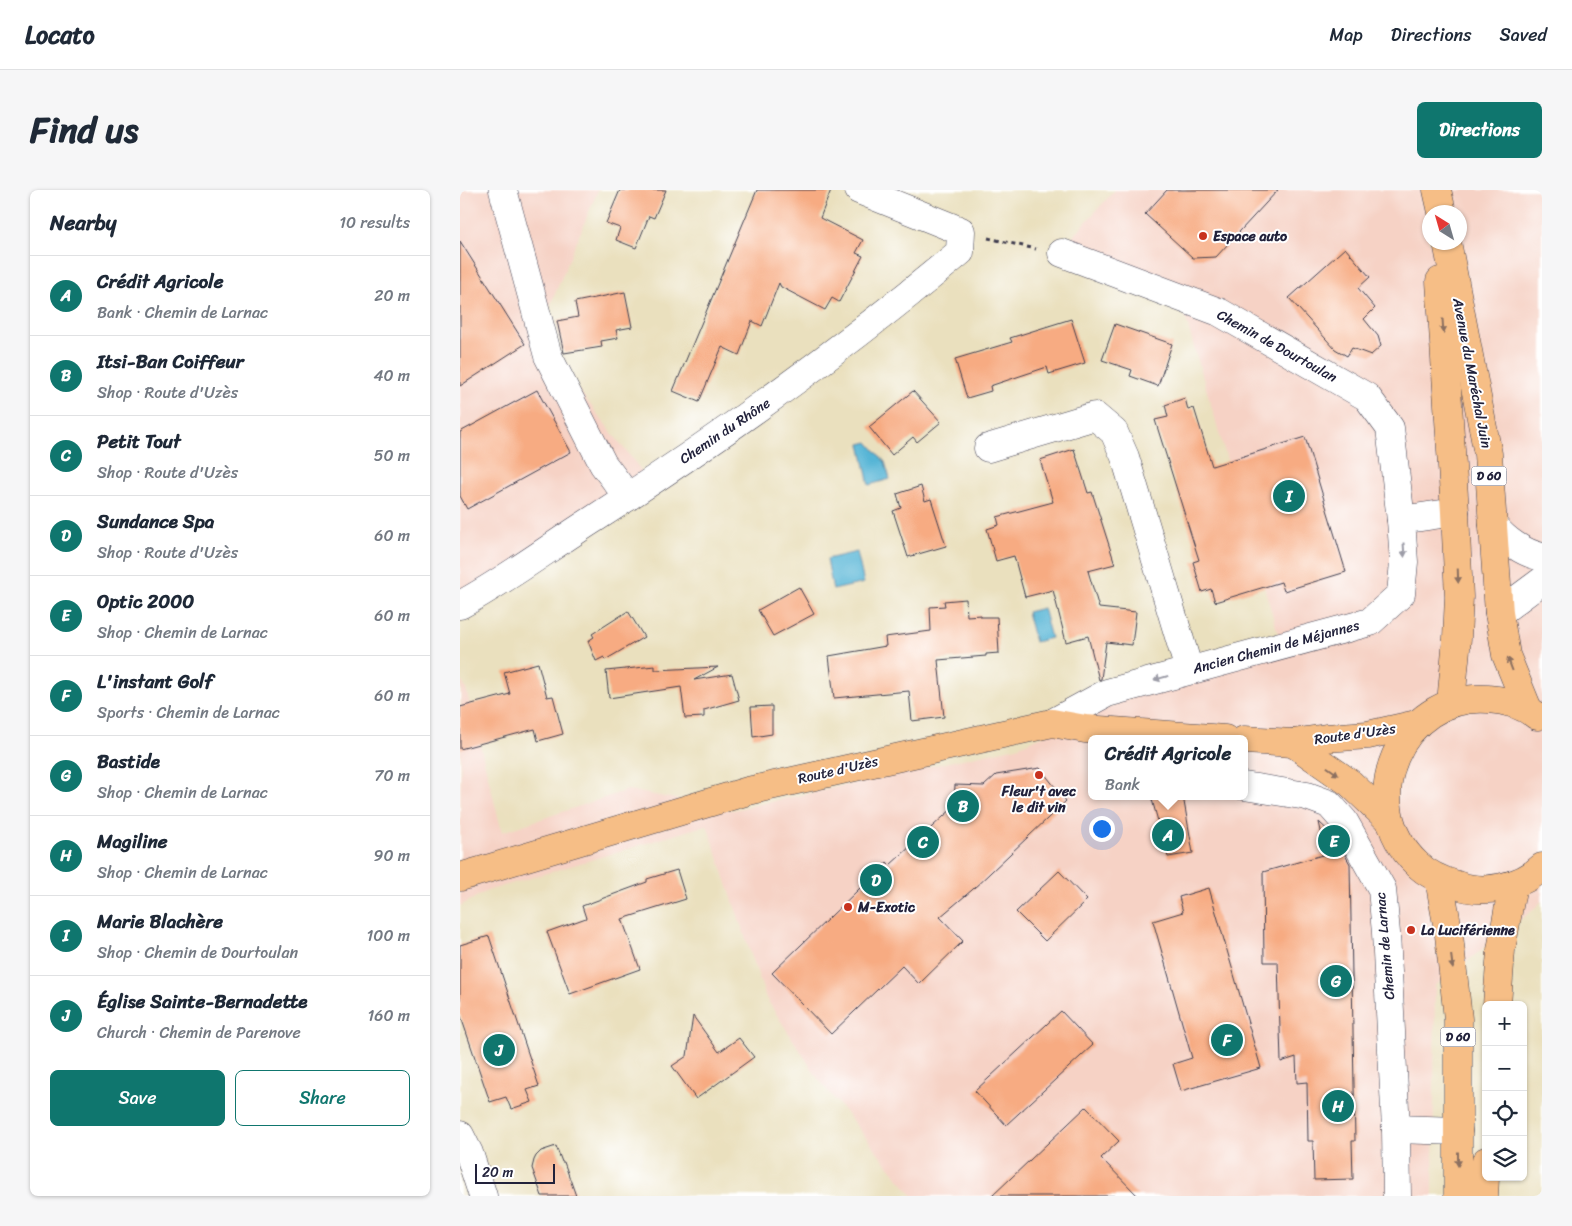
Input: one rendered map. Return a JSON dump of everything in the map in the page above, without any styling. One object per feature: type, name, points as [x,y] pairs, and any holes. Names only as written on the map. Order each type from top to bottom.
[{"type":"main road","points":[[1435,205],[1436,190]]},
{"type":"main road","points":[[1436,190],[1440,205]]},
{"type":"main road","name":"Avenue du Maréchal Juin","points":[[1438,250],[1455,512],[1458,597],[1457,638],[1450,703]]},
{"type":"main road","name":"Avenue du Maréchal Juin","points":[[1450,250],[1488,454],[1499,613],[1506,654],[1535,715]]},
{"type":"main road","points":[[1535,715],[1502,700],[1476,698],[1450,703],[1432,712],[1417,724],[1400,745],[1390,769],[1386,795],[1390,821],[1401,845],[1417,865],[1439,879],[1463,888],[1489,889],[1513,884],[1537,872],[1542,867]]},
{"type":"main road","name":"Route d'Uzès","points":[[460,877],[748,791],[1052,723],[1085,729],[1172,735]]},
{"type":"main road","name":"Route d'Uzès","points":[[1248,740],[1293,743],[1368,735],[1417,724]]},
{"type":"main road","name":"Route d'Uzès","points":[[1293,743],[1350,783],[1390,821]]},
{"type":"main road","name":"D 60","points":[[1439,879],[1458,1019],[1458,1196]]},
{"type":"main road","points":[[1497,1001],[1501,950],[1513,884]]},
{"type":"main road","points":[[1484,1196],[1485,1181]]},
{"type":"street","points":[[503,190],[548,356],[603,464],[628,497]]},
{"type":"street","points":[[859,190],[961,231]]},
{"type":"street","name":"Chemin du Rhône","points":[[460,605],[628,497],[767,402],[902,300],[960,252],[961,231]]},
{"type":"street","name":"Chemin de Dourtoulan","points":[[1062,253],[1219,312],[1367,397],[1390,428],[1402,520]]},
{"type":"street","points":[[988,448],[1095,416],[1114,432],[1125,458],[1188,670]]},
{"type":"street","points":[[1402,520],[1455,512]]},
{"type":"street","name":"Ancien Chemin de Méjannes","points":[[1052,723],[1106,693],[1370,622],[1402,594],[1404,562],[1402,520]]},
{"type":"street","points":[[1493,525],[1502,537],[1531,555],[1542,557]]},
{"type":"street","points":[[1499,613],[1542,581]]},
{"type":"street","name":"Chemin de Larnac","points":[[1248,787],[1307,796],[1329,804],[1344,821],[1382,889],[1396,1129],[1397,1196]]},
{"type":"street","points":[[1396,1129],[1458,1131]]},
{"type":"street","points":[[460,1135],[469,1153],[483,1196]]},
{"type":"path","points":[[961,231],[1022,247],[1062,253]]},
{"type":"shaded area","points":[[460,190],[598,190],[545,318],[561,367],[647,478],[460,599]]},
{"type":"shaded area","points":[[1115,190],[1542,190],[1542,901],[1435,986],[1433,1196],[913,1196],[817,1077],[766,998],[707,825],[487,891],[460,906],[461,680],[466,689],[502,832],[628,790],[733,810],[1017,747],[1278,634],[1177,289],[1065,245]]},
{"type":"water","points":[[868,442],[885,462],[890,479],[869,485],[860,444]]},
{"type":"water","points":[[857,552],[864,583],[833,590],[827,559]]},
{"type":"water","points":[[1043,608],[1051,638],[1035,642],[1027,612]]},
{"type":"building","points":[[620,190],[666,190],[654,218],[649,216],[636,248],[616,240],[620,228],[606,223]]},
{"type":"building","points":[[757,190],[831,190],[820,218],[863,240],[856,253],[863,256],[839,302],[832,298],[825,310],[781,287],[779,283],[762,326],[752,321],[739,355],[722,347],[699,402],[673,391]]},
{"type":"building","name":"Espace auto","points":[[1167,190],[1278,190],[1216,257],[1193,258],[1145,214]]},
{"type":"building","points":[[460,241],[525,344],[460,386]]},
{"type":"building","points":[[1345,248],[1370,277],[1358,288],[1375,308],[1364,319],[1378,336],[1381,346],[1371,355],[1352,348],[1347,356],[1335,349],[1289,298]]},
{"type":"building","points":[[625,292],[632,327],[616,330],[618,338],[601,341],[602,347],[564,353],[557,321],[578,317],[575,302]]},
{"type":"building","points":[[1071,319],[1085,363],[1049,374],[1047,367],[990,386],[991,391],[967,398],[955,359],[1012,342],[1010,338]]},
{"type":"building","points":[[1115,324],[1172,344],[1158,386],[1130,376],[1132,370],[1102,360]]},
{"type":"building","points":[[537,390],[571,452],[467,509],[460,496],[460,432]]},
{"type":"building","points":[[913,391],[941,422],[917,442],[913,437],[892,455],[869,427]]},
{"type":"building","points":[[1185,398],[1188,410],[1194,408],[1212,466],[1305,437],[1346,572],[1284,591],[1281,582],[1215,602],[1211,589],[1202,592],[1193,562],[1199,560],[1155,420],[1168,417],[1165,405]]},
{"type":"building","points":[[1074,449],[1088,493],[1092,492],[1115,564],[1088,571],[1099,608],[1136,612],[1132,645],[1106,642],[1101,679],[1099,680],[1088,636],[1066,642],[1053,590],[1025,597],[1014,556],[996,561],[987,529],[999,525],[997,517],[1053,502],[1040,460]]},
{"type":"building","points":[[921,486],[925,501],[931,499],[946,546],[908,557],[893,511],[901,508],[897,494]]},
{"type":"building","points":[[799,587],[814,614],[773,636],[758,610]]},
{"type":"building","points":[[966,599],[967,616],[997,617],[999,653],[938,660],[944,717],[912,721],[909,691],[834,698],[829,656],[886,646],[885,637],[931,631],[930,607],[945,606],[944,601]]},
{"type":"building","points":[[628,611],[644,637],[605,660],[604,657],[596,661],[588,641],[594,637],[592,634]]},
{"type":"building","points":[[538,663],[547,697],[553,696],[563,734],[538,741],[535,729],[460,749],[460,707],[510,694],[504,672]]},
{"type":"building","points":[[655,666],[655,670],[718,667],[694,680],[732,674],[739,700],[704,710],[704,717],[685,718],[681,687],[609,698],[606,671]]},
{"type":"building","points":[[772,706],[772,734],[753,737],[751,707]]},
{"type":"building","points":[[1040,768],[1066,801],[972,890],[940,917],[963,941],[919,984],[902,966],[831,1034],[772,973],[887,862],[890,865],[954,807],[955,785],[984,786],[996,775]]},
{"type":"building","points":[[1152,800],[1184,800],[1193,853],[1168,857]]},
{"type":"building","points":[[1319,822],[1335,837],[1350,864],[1355,1141],[1352,1141],[1353,1179],[1314,1180],[1313,1141],[1308,1141],[1307,1082],[1297,1083],[1296,1057],[1281,1062],[1278,962],[1264,962],[1263,872],[1326,854]]},
{"type":"building","points":[[677,870],[686,899],[622,919],[640,969],[570,994],[547,932],[586,918],[582,906],[647,882],[647,879]]},
{"type":"building","points":[[1059,871],[1087,900],[1045,941],[1016,912]]},
{"type":"building","points":[[1209,888],[1261,1068],[1181,1091],[1173,1064],[1192,1058],[1153,921],[1183,912],[1179,897]]},
{"type":"building","points":[[489,936],[539,1086],[527,1090],[532,1102],[511,1109],[506,1097],[490,1102],[460,1014],[460,945]]},
{"type":"building","points":[[1061,1011],[1093,1045],[1006,1125],[975,1091]]},
{"type":"building","points":[[693,1016],[719,1052],[739,1038],[754,1057],[696,1099],[672,1066],[687,1056]]},
{"type":"building","points":[[1086,1107],[1119,1141],[1101,1158],[1138,1196],[992,1196]]},
{"type":"building","points":[[556,1146],[576,1196],[542,1196],[532,1168],[534,1160],[541,1151]]},
{"type":"place","name":"Espace auto","points":[[1203,236]]},
{"type":"place","name":"Marie Blachère","points":[[1289,496]]},
{"type":"place","name":"Fleur't avec le dit vin","points":[[1039,775]]},
{"type":"place","name":"Itsi-Ban Coiffeur","points":[[963,806]]},
{"type":"place","name":"Crédit Agricole","points":[[1168,835]]},
{"type":"place","name":"Optic 2000","points":[[1334,841]]},
{"type":"place","name":"Petit Tout","points":[[923,842]]},
{"type":"place","name":"Sundance Spa","points":[[876,880]]},
{"type":"place","name":"M-Exotic","points":[[848,907]]},
{"type":"place","name":"La Luciférienne","points":[[1411,930]]},
{"type":"place","name":"Bastide","points":[[1336,981]]},
{"type":"place","name":"L'instant Golf","points":[[1227,1040]]},
{"type":"place","name":"Église Sainte-Bernadette","points":[[499,1050]]},
{"type":"place","name":"Magiline","points":[[1338,1106]]}]
